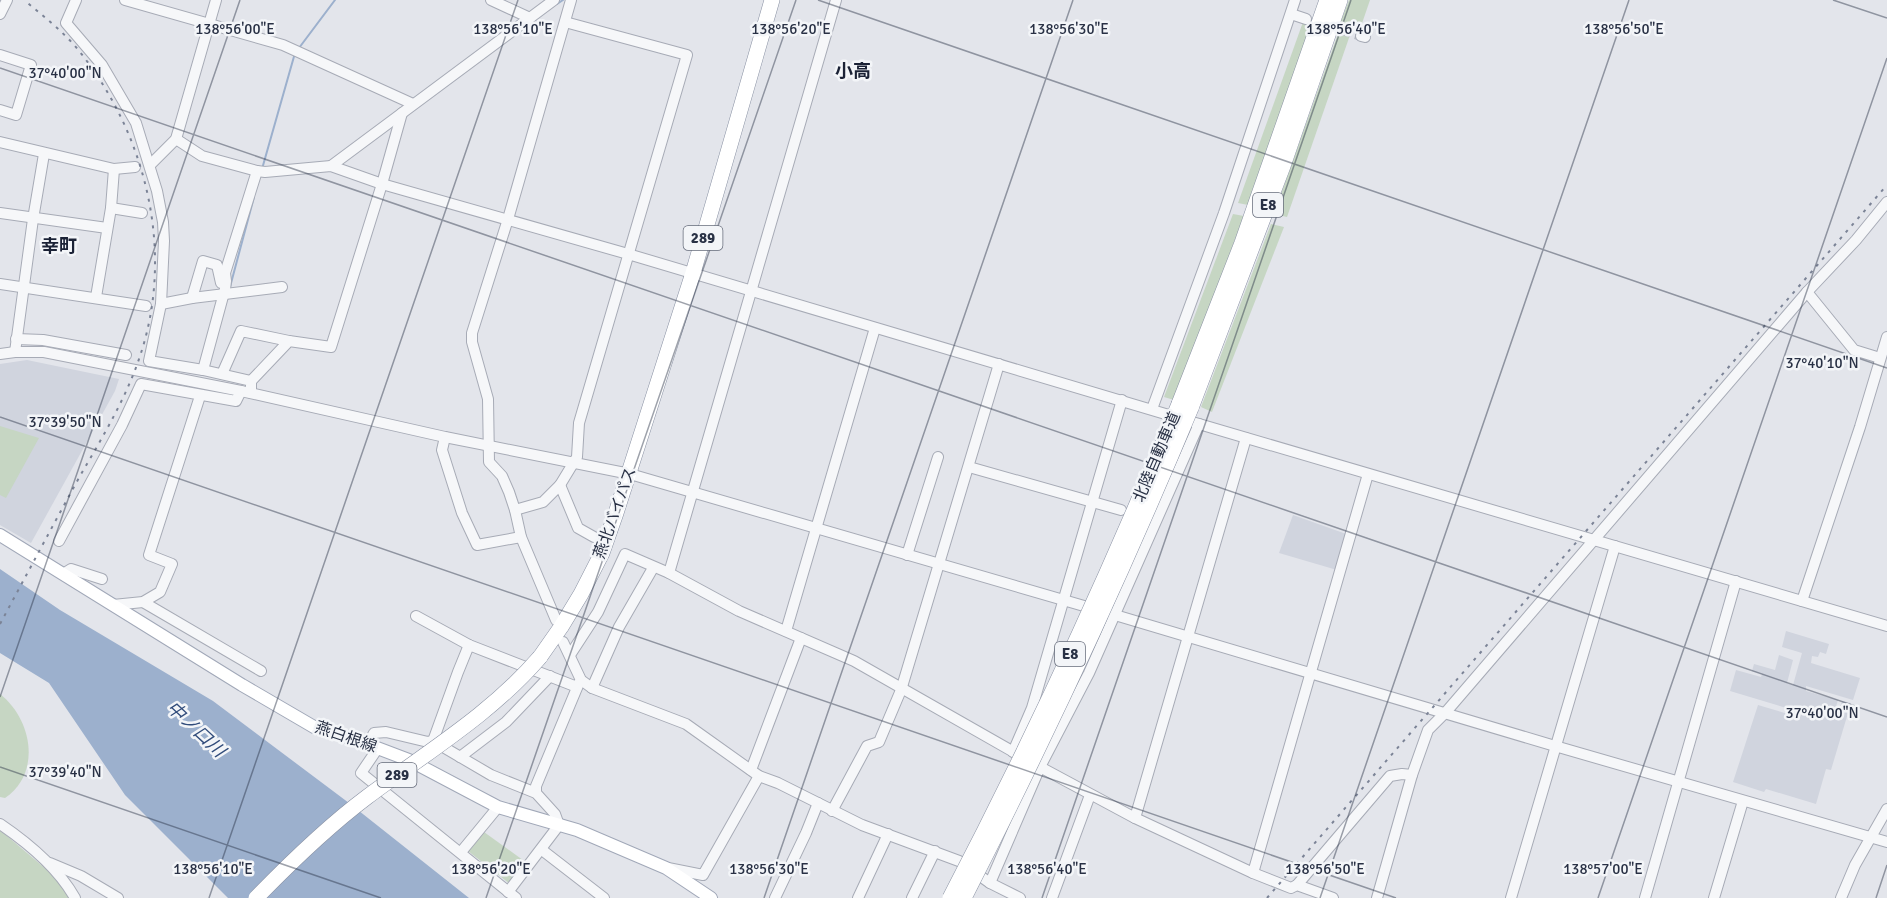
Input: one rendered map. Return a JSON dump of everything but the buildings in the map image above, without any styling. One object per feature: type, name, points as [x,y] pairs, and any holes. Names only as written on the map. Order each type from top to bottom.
[{"type":"highway","name":"燕北バイパス","points":[[256,898],[316,840],[365,799],[498,702],[540,657],[566,619],[593,572],[630,474],[693,273],[772,0]]},
{"type":"highway","name":"北陸自動車道","points":[[950,898],[994,813],[1080,634],[1185,406],[1327,0]]},
{"type":"highway","name":"北陸自動車道","points":[[964,898],[1035,758],[1091,639],[1279,176],[1340,0]]},
{"type":"main road","name":"燕白根線","points":[[0,536],[314,727],[409,760],[498,807],[577,830],[666,868],[708,897]]},
{"type":"street","points":[[0,14],[7,0]]},
{"type":"street","points":[[76,0],[66,23],[102,65],[136,123],[150,165],[163,222],[149,361],[251,381]]},
{"type":"street","points":[[125,0],[283,45],[413,104]]},
{"type":"street","points":[[150,165],[176,139],[216,0]]},
{"type":"street","points":[[491,0],[530,18]]},
{"type":"street","points":[[331,166],[554,0]]},
{"type":"street","points":[[556,620],[521,537],[515,510],[502,476],[489,462],[488,399],[471,333],[508,219],[571,0]]},
{"type":"street","points":[[669,573],[836,0]]},
{"type":"street","points":[[1152,409],[1224,213],[1295,0]]},
{"type":"street","points":[[1291,14],[1306,19]]},
{"type":"street","points":[[515,510],[543,502],[560,485],[578,453],[579,423],[687,55],[565,22]]},
{"type":"street","points":[[0,55],[31,65],[16,115],[0,110]]},
{"type":"street","points":[[222,374],[241,331],[331,347],[402,113]]},
{"type":"street","points":[[176,139],[202,156],[257,171],[331,166],[382,184],[693,273],[1887,626]]},
{"type":"street","points":[[0,142],[114,169],[135,167]]},
{"type":"street","points":[[15,352],[44,154]]},
{"type":"street","points":[[96,297],[111,208],[114,169]]},
{"type":"street","points":[[203,370],[224,292],[225,273],[237,227],[243,218],[257,171]]},
{"type":"street","points":[[1377,898],[1412,775],[1428,730],[1887,202]]},
{"type":"street","points":[[111,208],[142,213]]},
{"type":"street","points":[[0,213],[107,228]]},
{"type":"street","points":[[192,298],[203,261],[217,265],[224,292]]},
{"type":"street","points":[[0,284],[155,307],[224,292],[282,287]]},
{"type":"street","points":[[1807,292],[1854,350],[1882,361]]},
{"type":"street","points":[[786,631],[875,328]]},
{"type":"street","points":[[1802,600],[1882,361],[1887,337]]},
{"type":"street","points":[[16,339],[43,340],[126,355]]},
{"type":"street","points":[[59,541],[122,425],[141,384],[236,401],[246,392],[251,381],[289,341]]},
{"type":"street","points":[[0,354],[44,352],[246,392],[487,446],[630,474],[1887,842]]},
{"type":"street","points":[[832,811],[867,746],[879,742],[901,690],[999,364]]},
{"type":"street","points":[[113,605],[142,602],[160,592],[172,564],[149,555],[200,396]]},
{"type":"street","points":[[1013,752],[1032,708],[1122,400]]},
{"type":"street","points":[[990,883],[1040,767],[1116,615],[1199,424]]},
{"type":"street","points":[[445,437],[442,450],[462,513],[477,545],[521,537]]},
{"type":"street","points":[[1135,818],[1246,438]]},
{"type":"street","points":[[907,555],[938,457]]},
{"type":"street","points":[[969,466],[1121,510]]},
{"type":"street","points":[[1253,873],[1368,474]]},
{"type":"street","points":[[560,485],[578,528],[594,537]]},
{"type":"street","points":[[1511,898],[1615,546]]},
{"type":"street","points":[[570,655],[598,612],[625,554],[669,573],[739,611],[854,661],[901,690],[1135,818],[1292,890],[1333,898]]},
{"type":"street","points":[[592,688],[619,627],[654,568]]},
{"type":"street","points":[[63,574],[71,569],[102,579]]},
{"type":"street","points":[[1645,898],[1736,581]]},
{"type":"street","points":[[142,602],[261,671]]},
{"type":"street","points":[[416,616],[469,645],[550,676],[579,683],[686,724],[755,773],[818,802],[832,811],[959,861],[990,883],[1020,898]]},
{"type":"street","points":[[666,868],[703,875],[755,773],[801,638]]},
{"type":"street","points":[[536,793],[536,786],[579,683],[563,642]]},
{"type":"street","points":[[433,741],[469,645]]},
{"type":"street","points":[[460,757],[506,722],[550,676]]},
{"type":"street","points":[[386,732],[428,742],[433,741],[506,782],[536,793],[555,814],[559,825],[512,895],[362,773],[373,746],[374,733],[386,732]]},
{"type":"street","points":[[1292,890],[1390,776],[1412,775]]},
{"type":"street","points":[[1052,898],[1090,795]]},
{"type":"street","points":[[1714,898],[1743,801]]},
{"type":"street","points":[[775,898],[818,802]]},
{"type":"street","points":[[460,852],[498,807]]},
{"type":"street","points":[[1841,898],[1855,865],[1887,809]]},
{"type":"street","points":[[0,824],[44,861],[66,883],[75,898]]},
{"type":"street","points":[[858,898],[888,834]]},
{"type":"street","points":[[542,850],[604,898]]},
{"type":"street","points":[[912,898],[935,851]]},
{"type":"street","points":[[44,861],[81,876],[118,898]]},
{"type":"shaded area","points":[[27,360],[119,379],[115,391],[31,543],[0,525],[0,364]]},
{"type":"shaded area","points":[[1293,515],[1349,535],[1337,570],[1279,553]]},
{"type":"shaded area","points":[[1786,631],[1829,644],[1826,654],[1820,652],[1818,657],[1812,656],[1811,663],[1860,678],[1853,700],[1806,686],[1806,691],[1838,700],[1834,713],[1838,714],[1842,701],[1851,703],[1831,770],[1826,769],[1816,804],[1733,782],[1758,705],[1788,714],[1790,709],[1730,691],[1736,670],[1761,677],[1762,674],[1752,671],[1754,664],[1775,670],[1779,655],[1793,660],[1787,683],[1793,685],[1802,653],[1782,647]]},
{"type":"green space","points":[[1349,0],[1370,0],[1359,32],[1339,26]]},
{"type":"green space","points":[[1303,22],[1311,24],[1248,205],[1238,203]]},
{"type":"green space","points":[[1339,31],[1350,35],[1287,217],[1274,214]]},
{"type":"green space","points":[[1233,214],[1244,216],[1174,400],[1164,397]]},
{"type":"green space","points":[[1271,224],[1284,227],[1212,412],[1201,407]]},
{"type":"green space","points":[[0,426],[39,438],[6,498],[0,495]]},
{"type":"green space","points":[[0,694],[19,717],[28,746],[28,761],[24,775],[17,787],[5,798],[0,797]]},
{"type":"green space","points":[[0,830],[60,881],[72,898],[0,898]]},
{"type":"green space","points":[[484,832],[527,863],[510,884],[468,851]]},
{"type":"water","name":"中ノ口川","points":[[0,569],[60,610],[213,701],[349,803],[469,898],[228,898],[125,795],[49,683],[0,653]]},
{"type":"waterway","points":[[299,48],[335,0]]},
{"type":"waterway","points":[[557,4],[563,0]]},
{"type":"waterway","points":[[262,169],[295,53]]},
{"type":"waterway","points":[[230,287],[254,197]]},
{"type":"tunnel","points":[[1327,25],[1361,36]]},
{"type":"railway","points":[[0,624],[129,385],[141,353],[151,313],[155,273],[154,232],[147,192],[136,152],[120,115],[99,79],[75,46],[24,0]]},
{"type":"railway","points":[[1267,898],[1887,185]]},
{"type":"district","name":"小高","points":[[853,71]]},
{"type":"district","name":"幸町","points":[[59,246]]}]
